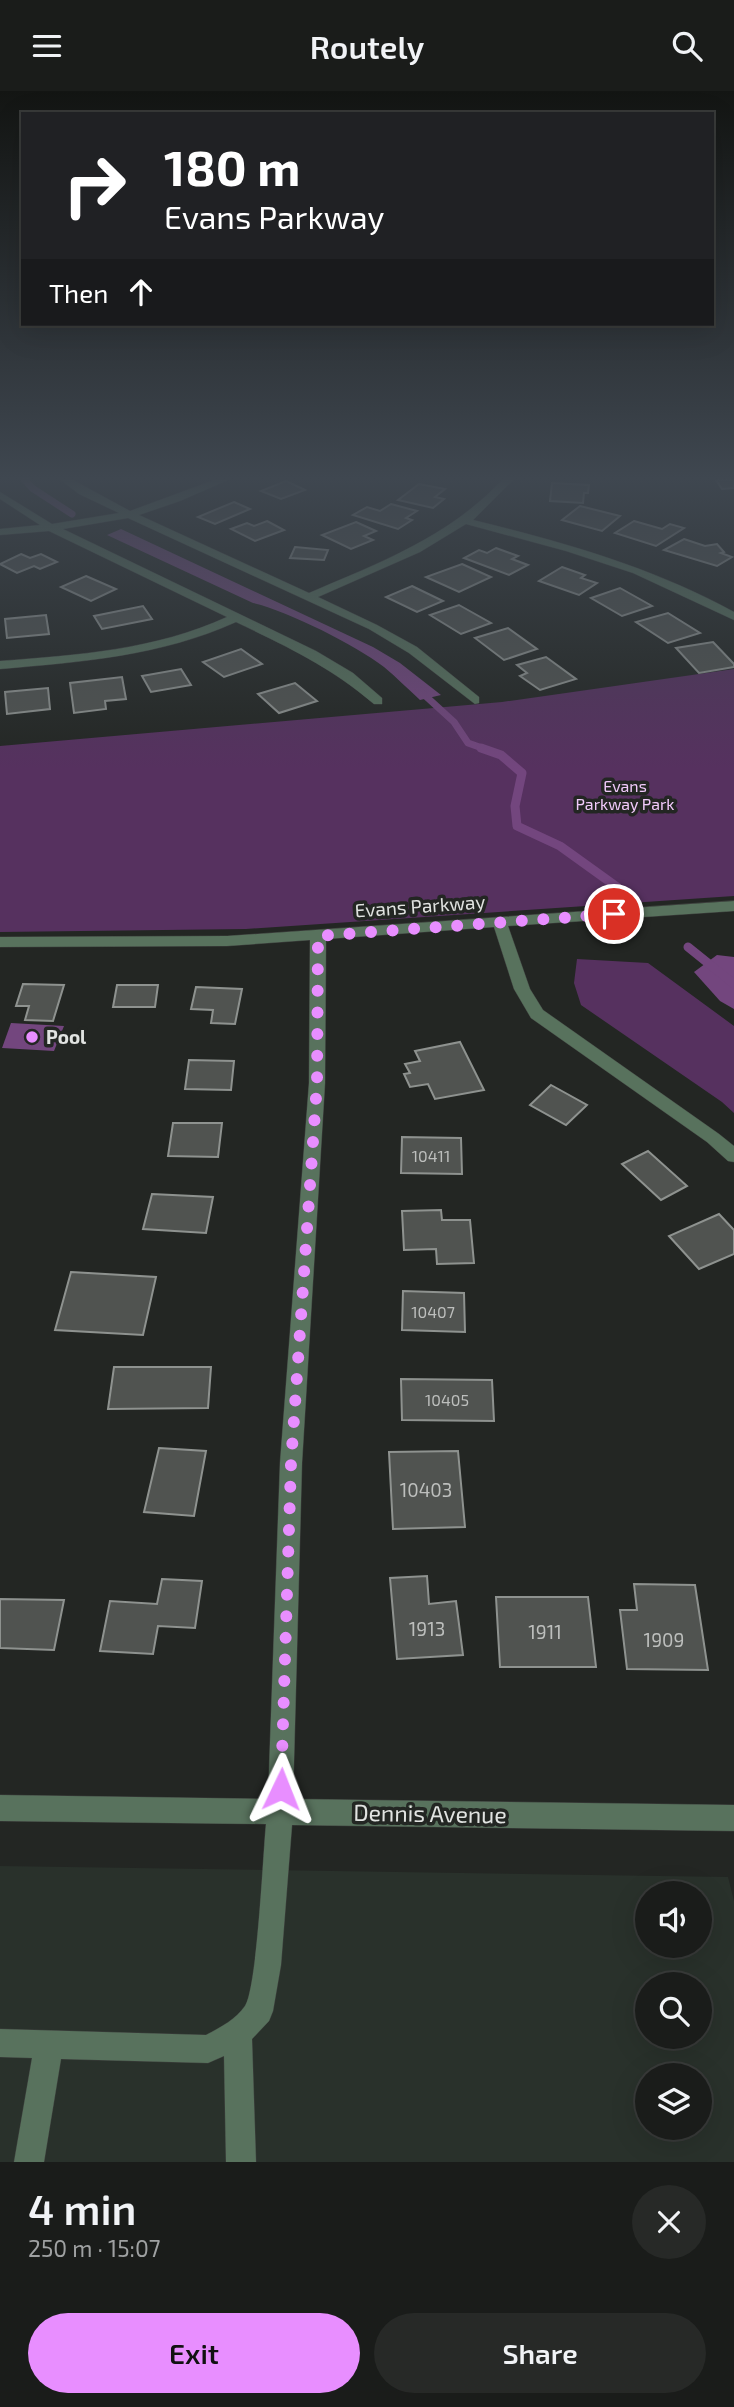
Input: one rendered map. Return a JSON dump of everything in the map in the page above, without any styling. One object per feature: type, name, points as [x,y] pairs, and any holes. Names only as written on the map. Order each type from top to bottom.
[{"type":"street","points":[[151,577],[312,654],[349,676],[378,701]]},
{"type":"street","points":[[265,577],[413,650],[475,700]]},
{"type":"street","points":[[309,597],[354,577]]},
{"type":"street","points":[[655,577],[695,594],[734,617]]},
{"type":"street","points":[[0,665],[110,655],[161,646],[205,633],[235,618]]},
{"type":"street","points":[[499,921],[734,907]]},
{"type":"street","name":"Evans Parkway","points":[[0,942],[227,941],[499,921],[522,989],[537,1014],[713,1138],[734,1156]]},
{"type":"street","points":[[0,2043],[208,2049],[238,2034],[259,2011],[280,1813],[291,1463],[317,1083],[318,936]]},
{"type":"street","name":"Dennis Avenue","points":[[0,1808],[734,1818]]},
{"type":"street","points":[[238,2034],[242,2162]]},
{"type":"street","points":[[29,2162],[49,2044]]},
{"type":"shaded area","points":[[196,577],[223,577],[373,647],[400,663],[441,695],[420,700],[384,667],[339,639],[284,613],[253,603]]},
{"type":"shaded area","points":[[717,955],[734,957],[734,1009],[720,1001],[694,972]]},
{"type":"shaded area","name":"Pool","points":[[11,1023],[64,1026],[54,1051],[2,1048]]},
{"type":"shaded area","points":[[0,1866],[728,1877],[734,1901],[734,2162],[0,2162]]},
{"type":"green space","name":"Evans Parkway Park","points":[[734,669],[734,896],[246,929],[0,932],[0,746],[502,702]]},
{"type":"green space","points":[[577,959],[648,963],[734,1026],[734,1113],[581,1005],[574,983]]},
{"type":"building","points":[[87,577],[116,589],[91,601],[61,587]]},
{"type":"building","points":[[426,577],[490,577],[491,577],[459,592]]},
{"type":"building","points":[[546,577],[583,577],[581,578],[597,583],[579,595],[539,581]]},
{"type":"building","points":[[412,586],[443,601],[417,612],[386,597]]},
{"type":"building","points":[[620,588],[652,606],[622,616],[591,598]]},
{"type":"building","points":[[459,605],[491,623],[461,634],[430,615]]},
{"type":"building","points":[[143,606],[152,619],[102,629],[94,616]]},
{"type":"building","points":[[668,613],[700,633],[668,643],[636,622]]},
{"type":"building","points":[[46,615],[49,634],[7,638],[5,619]]},
{"type":"building","points":[[508,628],[537,649],[504,660],[475,638]]},
{"type":"building","points":[[713,642],[734,667],[699,673],[676,648]]},
{"type":"building","points":[[241,649],[262,664],[224,677],[203,662]]},
{"type":"building","points":[[546,657],[576,679],[540,690],[520,676],[527,673],[517,665]]},
{"type":"building","points":[[181,669],[191,685],[151,692],[142,676]]},
{"type":"building","points":[[122,677],[126,699],[105,701],[106,709],[74,713],[70,683]]},
{"type":"building","points":[[295,683],[317,701],[279,713],[258,694]]},
{"type":"building","points":[[48,688],[50,709],[7,714],[5,692]]},
{"type":"building","points":[[23,984],[64,985],[53,1021],[25,1020],[29,1006],[16,1006]]},
{"type":"building","points":[[117,985],[158,985],[155,1007],[113,1007]]},
{"type":"building","points":[[196,987],[242,989],[235,1024],[211,1023],[213,1010],[191,1009]]},
{"type":"building","points":[[460,1042],[484,1090],[435,1099],[428,1084],[410,1087],[404,1074],[410,1073],[405,1064],[420,1061],[415,1051]]},
{"type":"building","points":[[189,1060],[234,1061],[231,1090],[185,1089]]},
{"type":"building","points":[[551,1085],[587,1105],[566,1125],[530,1105]]},
{"type":"building","points":[[173,1123],[222,1123],[218,1157],[168,1156]]},
{"type":"building","points":[[402,1137],[461,1138],[462,1174],[401,1173]]},
{"type":"building","points":[[648,1151],[687,1186],[661,1200],[622,1164]]},
{"type":"building","points":[[152,1194],[213,1197],[206,1233],[143,1229]]},
{"type":"building","points":[[441,1210],[442,1220],[470,1220],[474,1263],[437,1264],[436,1249],[404,1250],[402,1211]]},
{"type":"building","points":[[719,1214],[734,1230],[734,1254],[699,1269],[669,1236]]},
{"type":"building","points":[[71,1272],[156,1277],[143,1335],[55,1330]]},
{"type":"building","points":[[403,1291],[464,1293],[465,1332],[402,1330]]},
{"type":"building","points":[[114,1367],[211,1367],[208,1408],[108,1409]]},
{"type":"building","points":[[401,1379],[492,1380],[494,1421],[402,1420]]},
{"type":"building","points":[[159,1448],[206,1451],[194,1516],[144,1512]]},
{"type":"building","points":[[458,1451],[465,1527],[393,1529],[389,1452]]},
{"type":"building","points":[[427,1576],[429,1604],[456,1601],[463,1655],[397,1659],[390,1578]]},
{"type":"building","points":[[162,1579],[202,1581],[195,1628],[158,1626],[153,1654],[100,1651],[110,1601],[157,1604]]},
{"type":"building","points":[[634,1584],[695,1585],[708,1670],[627,1669],[620,1610],[637,1610]]},
{"type":"building","points":[[496,1597],[588,1597],[596,1667],[500,1667]]},
{"type":"building","points":[[0,1599],[64,1600],[54,1650],[0,1648]]},
{"type":"waterway","points":[[419,690],[454,722],[468,743],[485,749]]},
{"type":"waterway","points":[[481,748],[501,755],[522,773],[515,806],[517,826],[560,846],[617,887]]},
{"type":"waterway","points":[[688,947],[734,984]]},
{"type":"place","name":"Pool","points":[[32,1037]]},
{"type":"route","points":[[281,1789],[291,1463],[317,1083],[318,936],[614,914]]}]
